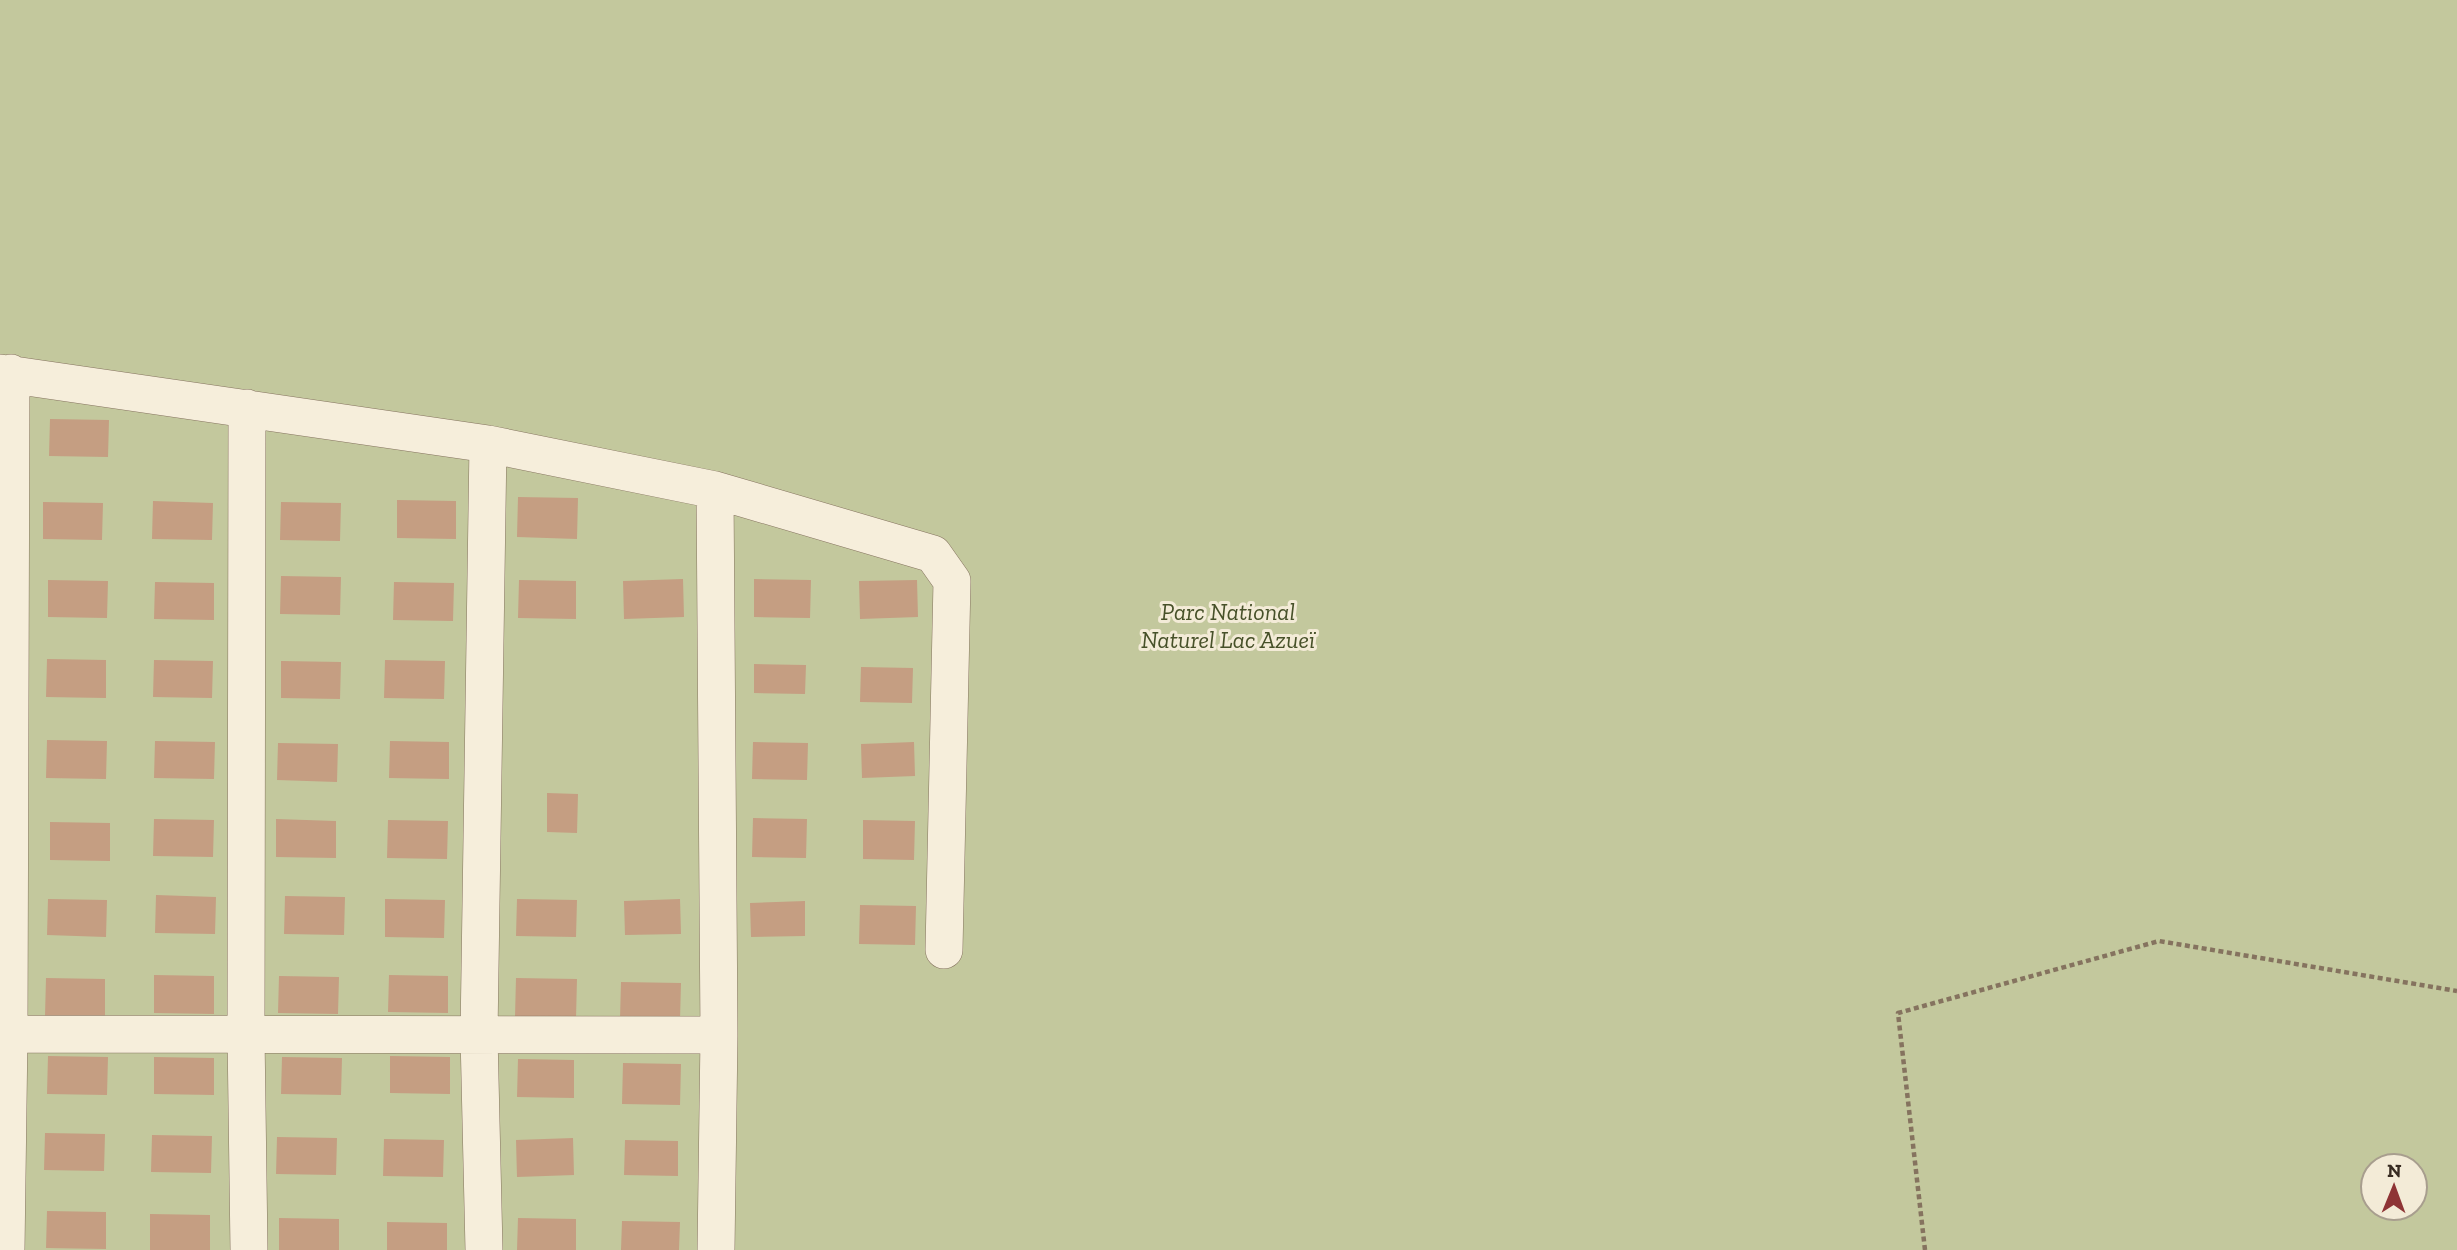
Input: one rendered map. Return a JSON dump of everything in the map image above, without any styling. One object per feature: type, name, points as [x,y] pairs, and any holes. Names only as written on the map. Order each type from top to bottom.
[{"type":"street","points":[[6,1250],[5,373],[488,444],[715,490],[933,554],[952,581],[944,950]]},
{"type":"street","points":[[247,408],[246,1034],[249,1250]]},
{"type":"street","points":[[484,1250],[479,1035],[488,444]]},
{"type":"street","points":[[715,490],[719,1035],[716,1250]]},
{"type":"street","points":[[5,1034],[719,1035]]},
{"type":"path","points":[[1925,1250],[1898,1013],[2159,941],[2457,990]]},
{"type":"green space","name":"Parc National Naturel Lac Azueï","points":[[0,0],[2457,0],[2457,1250],[0,1250]]},
{"type":"building","points":[[50,419],[109,420],[108,457],[49,456]]},
{"type":"building","points":[[518,497],[578,498],[577,539],[517,537]]},
{"type":"building","points":[[397,500],[456,501],[456,539],[397,538]]},
{"type":"building","points":[[153,501],[213,503],[212,540],[152,539]]},
{"type":"building","points":[[43,502],[103,503],[102,540],[43,539]]},
{"type":"building","points":[[281,502],[341,503],[340,541],[280,540]]},
{"type":"building","points":[[281,576],[341,577],[340,615],[280,614]]},
{"type":"building","points":[[683,579],[684,617],[624,619],[623,581]]},
{"type":"building","points":[[754,579],[811,580],[810,618],[754,617]]},
{"type":"building","points":[[48,580],[108,581],[107,618],[48,617]]},
{"type":"building","points":[[519,580],[576,581],[576,619],[518,618]]},
{"type":"building","points":[[917,580],[918,617],[860,619],[859,581]]},
{"type":"building","points":[[155,582],[214,583],[214,620],[154,619]]},
{"type":"building","points":[[394,582],[454,583],[453,621],[393,620]]},
{"type":"building","points":[[47,659],[106,660],[106,698],[46,697]]},
{"type":"building","points":[[154,660],[213,661],[212,698],[153,697]]},
{"type":"building","points":[[385,660],[445,661],[444,699],[384,698]]},
{"type":"building","points":[[281,661],[341,662],[340,699],[281,698]]},
{"type":"building","points":[[754,664],[806,665],[805,694],[754,693]]},
{"type":"building","points":[[861,667],[913,668],[912,703],[860,702]]},
{"type":"building","points":[[47,740],[107,741],[106,779],[46,778]]},
{"type":"building","points":[[155,741],[215,742],[214,779],[154,778]]},
{"type":"building","points":[[390,741],[449,742],[449,779],[389,778]]},
{"type":"building","points":[[753,742],[808,743],[807,780],[752,779]]},
{"type":"building","points":[[914,742],[915,776],[862,778],[861,744]]},
{"type":"building","points":[[278,743],[338,744],[337,782],[277,780]]},
{"type":"building","points":[[547,793],[578,794],[577,833],[547,832]]},
{"type":"building","points":[[753,818],[807,819],[806,858],[752,857]]},
{"type":"building","points":[[154,819],[214,820],[213,857],[153,856]]},
{"type":"building","points":[[276,819],[336,821],[336,858],[276,857]]},
{"type":"building","points":[[388,820],[448,821],[447,859],[387,858]]},
{"type":"building","points":[[863,820],[915,821],[914,860],[863,859]]},
{"type":"building","points":[[50,822],[110,823],[110,861],[50,860]]},
{"type":"building","points":[[156,895],[216,897],[215,934],[155,933]]},
{"type":"building","points":[[285,896],[345,897],[344,935],[284,934]]},
{"type":"building","points":[[48,899],[107,900],[106,937],[47,935]]},
{"type":"building","points":[[385,899],[445,900],[444,938],[385,937]]},
{"type":"building","points":[[517,899],[577,900],[576,937],[516,936]]},
{"type":"building","points":[[680,899],[681,934],[625,935],[624,901]]},
{"type":"building","points":[[805,901],[805,936],[751,937],[750,903]]},
{"type":"building","points":[[860,905],[916,906],[915,945],[859,944]]},
{"type":"building","points":[[154,975],[214,976],[214,1014],[154,1013]]},
{"type":"building","points":[[389,975],[448,976],[448,1013],[388,1012]]},
{"type":"building","points":[[279,976],[339,977],[338,1014],[278,1013]]},
{"type":"building","points":[[46,978],[105,979],[105,1017],[45,1016]]},
{"type":"building","points":[[516,978],[577,979],[576,1018],[515,1017]]},
{"type":"building","points":[[621,982],[681,983],[680,1020],[620,1019]]},
{"type":"building","points":[[48,1056],[108,1057],[107,1095],[47,1094]]},
{"type":"building","points":[[390,1056],[450,1057],[450,1094],[390,1093]]},
{"type":"building","points":[[154,1057],[214,1058],[214,1095],[154,1094]]},
{"type":"building","points":[[282,1057],[342,1058],[341,1095],[281,1094]]},
{"type":"building","points":[[518,1059],[574,1060],[574,1098],[517,1097]]},
{"type":"building","points":[[623,1063],[681,1064],[680,1105],[622,1104]]},
{"type":"building","points":[[45,1133],[105,1134],[104,1171],[44,1170]]},
{"type":"building","points":[[152,1135],[212,1136],[211,1173],[151,1172]]},
{"type":"building","points":[[277,1137],[337,1138],[336,1175],[276,1174]]},
{"type":"building","points":[[573,1138],[574,1175],[517,1177],[516,1140]]},
{"type":"building","points":[[384,1139],[444,1140],[443,1177],[383,1176]]},
{"type":"building","points":[[625,1140],[678,1141],[678,1176],[624,1175]]},
{"type":"building","points":[[47,1211],[106,1212],[106,1249],[46,1248]]},
{"type":"building","points":[[150,1214],[210,1215],[210,1250],[150,1250]]},
{"type":"building","points":[[279,1218],[339,1219],[339,1250],[279,1250]]},
{"type":"building","points":[[518,1218],[576,1219],[576,1250],[517,1250]]},
{"type":"building","points":[[622,1221],[680,1222],[679,1250],[621,1250]]},
{"type":"building","points":[[387,1222],[447,1223],[447,1250],[387,1250]]}]
